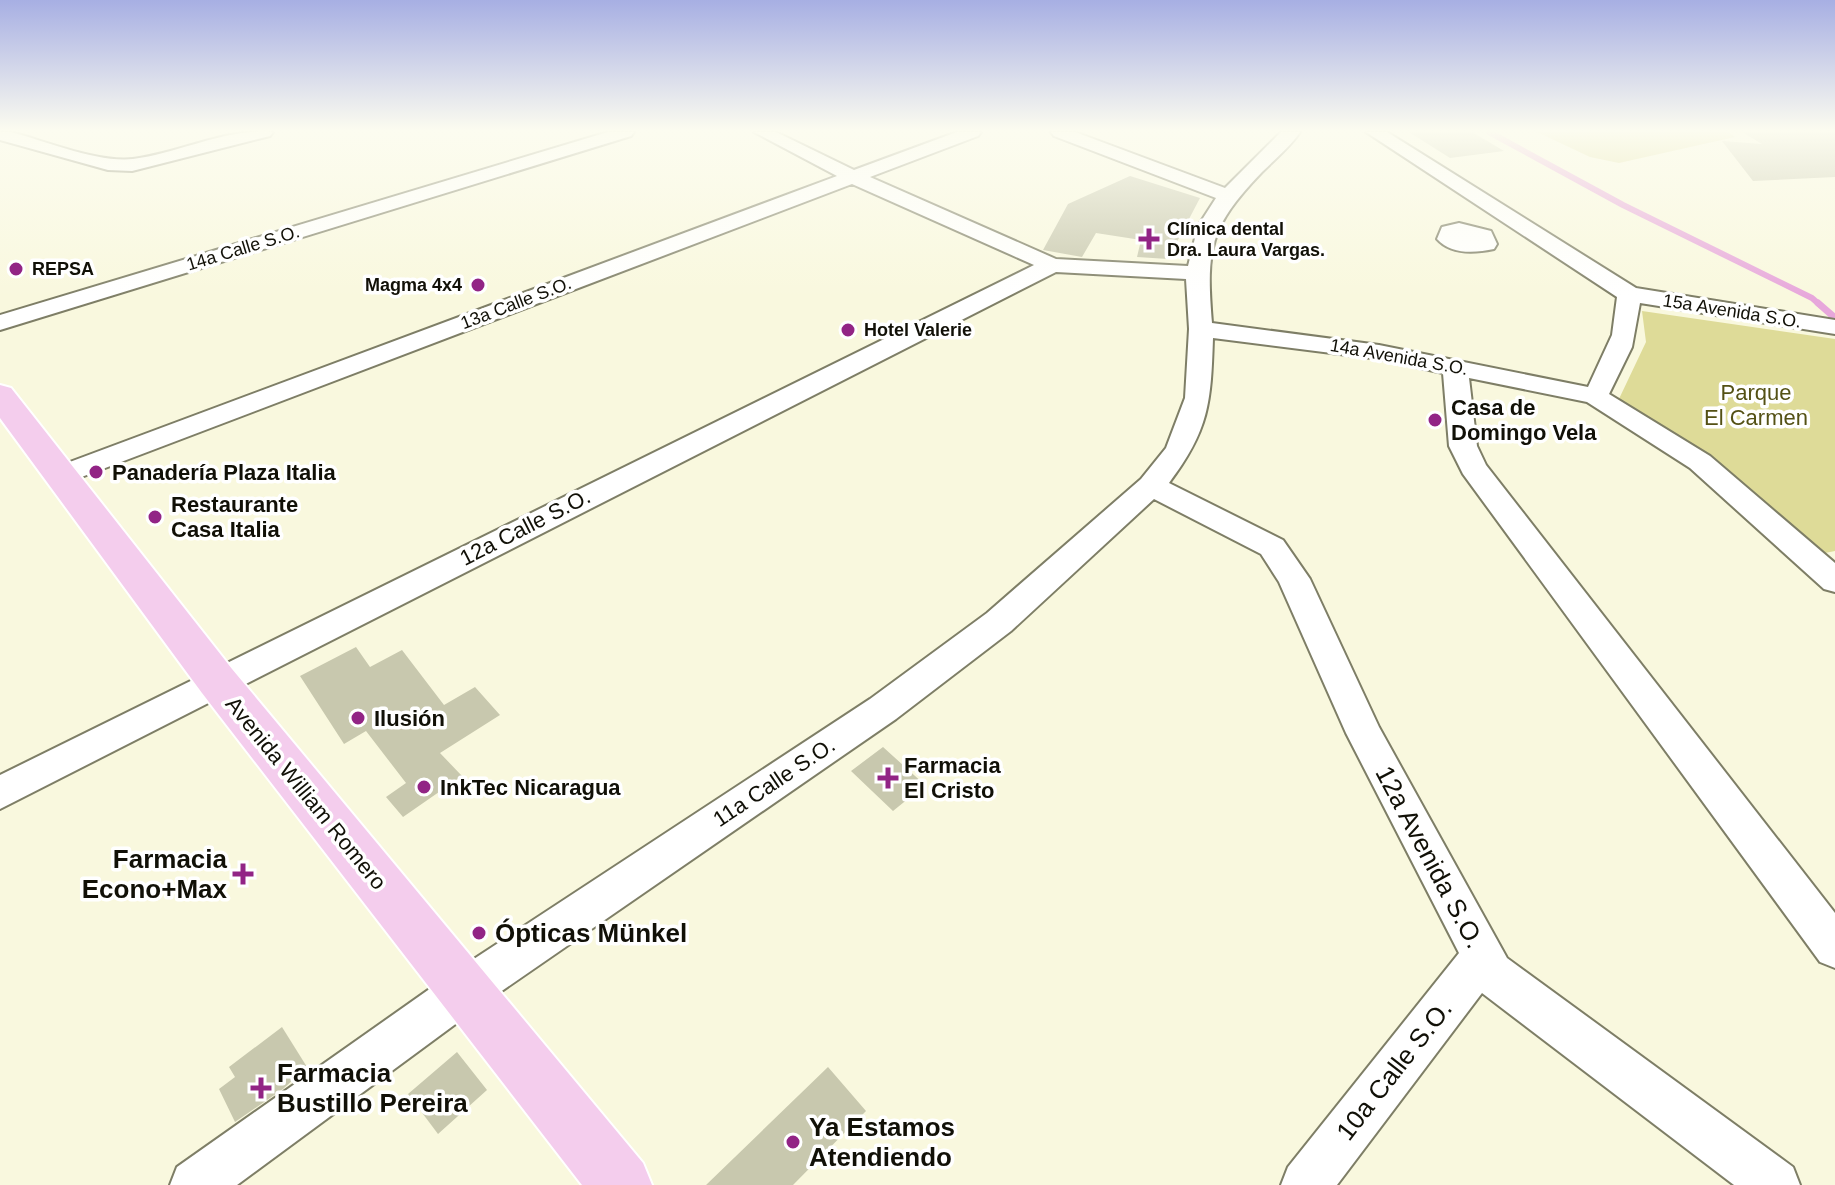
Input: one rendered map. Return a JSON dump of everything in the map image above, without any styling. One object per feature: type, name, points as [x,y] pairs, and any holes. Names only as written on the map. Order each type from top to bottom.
[{"type":"main road","name":"Avenida William Romero","points":[[0,395],[217,681],[621,1185]]},
{"type":"street","name":"14a Calle S.O.","points":[[0,323],[444,187]]},
{"type":"street","name":"13a Calle S.O.","points":[[61,475],[821,187]]},
{"type":"street","points":[[877,187],[1052,265],[1197,273],[1208,226],[1237,187]]},
{"type":"street","points":[[1205,187],[1228,196]]},
{"type":"street","points":[[1461,187],[1629,294],[1623,343],[1595,396],[1700,462],[1828,568]]},
{"type":"street","points":[[1484,235],[1523,227]]},
{"type":"street","name":"12a Calle S.O.","points":[[0,793],[217,681],[1052,265]]},
{"type":"street","name":"11a Calle S.O.","points":[[195,1185],[464,991],[883,709],[999,622],[1151,486],[1179,450],[1198,398],[1201,329],[1197,273]]},
{"type":"street","name":"15a Avenida S.O.","points":[[1629,294],[1835,327]]},
{"type":"street","name":"14a Avenida S.O.","points":[[1201,329],[1325,344],[1455,366],[1595,396]]},
{"type":"street","points":[[1455,366],[1463,446],[1473,468],[1835,947]]},
{"type":"street","name":"12a Avenida S.O.","points":[[1151,486],[1241,529],[1272,547],[1280,558],[1294,579],[1364,733],[1492,973],[1775,1185]]},
{"type":"street","name":"10a Calle S.O.","points":[[1306,1185],[1483,957]]},
{"type":"green space","name":"Parque El Carmen","points":[[1642,311],[1835,339],[1835,551],[1825,553],[1757,498],[1618,401],[1646,342]]},
{"type":"building","points":[[1105,187],[1166,187],[1200,198],[1168,259],[1137,257],[1141,240],[1096,233],[1082,257],[1043,250],[1068,204]]},
{"type":"building","points":[[356,647],[370,667],[402,650],[444,705],[475,687],[500,715],[440,753],[462,776],[403,817],[386,797],[406,783],[366,731],[344,744],[300,676]]},
{"type":"building","name":"Farmacia El Cristo","points":[[883,747],[925,785],[893,811],[851,771]]},
{"type":"building","name":"Farmacia Bustillo Pereira","points":[[282,1027],[307,1067],[283,1089],[235,1122],[219,1089],[235,1077],[229,1067]]},
{"type":"building","points":[[457,1052],[487,1090],[438,1134],[408,1094]]},
{"type":"building","name":"Ya Estamos Atendiendo","points":[[828,1067],[866,1111],[793,1185],[706,1185]]},
{"type":"waterway","points":[[1591,187],[1812,298],[1820,305]]},
{"type":"waterway","points":[[1818,303],[1835,318]]},
{"type":"place","name":"Clínica dental Dra. Laura Vargas.","points":[[1149,239]]},
{"type":"place","name":"REPSA","points":[[16,269]]},
{"type":"place","name":"Magma 4x4","points":[[478,285]]},
{"type":"place","name":"Hotel Valerie","points":[[848,330]]},
{"type":"place","name":"Casa de Domingo Vela","points":[[1435,420]]},
{"type":"place","name":"Panadería Plaza Italia","points":[[96,472]]},
{"type":"place","name":"Restaurante Casa Italia","points":[[155,517]]},
{"type":"place","name":"Ilusión","points":[[358,718]]},
{"type":"place","name":"Farmacia El Cristo","points":[[888,778]]},
{"type":"place","name":"InkTec Nicaragua","points":[[424,787]]},
{"type":"place","name":"Farmacia Econo+Max","points":[[243,874]]},
{"type":"place","name":"Ópticas Münkel","points":[[479,933]]},
{"type":"place","name":"Farmacia Bustillo Pereira","points":[[261,1088]]},
{"type":"place","name":"Ya Estamos Atendiendo","points":[[793,1142]]}]
